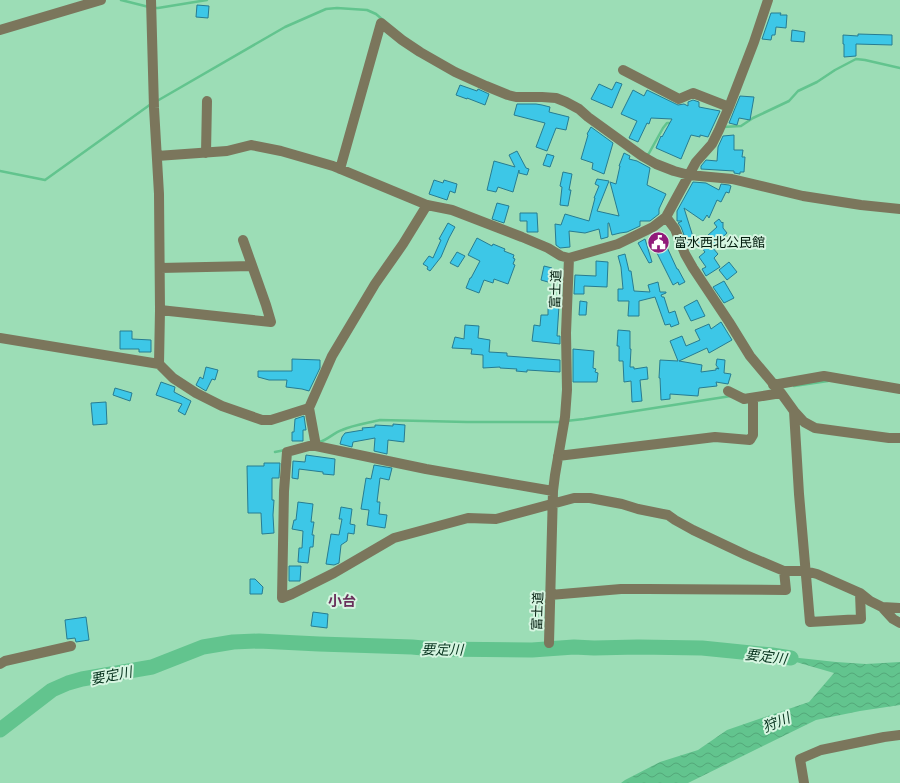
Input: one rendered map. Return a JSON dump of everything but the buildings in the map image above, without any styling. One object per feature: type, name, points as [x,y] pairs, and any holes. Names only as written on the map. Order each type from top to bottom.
[{"type":"street","points":[[0,30],[100,0]]},
{"type":"street","points":[[151,0],[154,103],[159,194],[159,364]]},
{"type":"street","name":"富士道","points":[[549,643],[555,475],[565,417],[567,390],[566,333],[569,258],[618,244],[654,227],[666,217],[696,162],[712,144],[730,107],[768,0]]},
{"type":"street","points":[[340,169],[381,24],[420,52],[456,72],[486,86],[516,97],[542,96],[556,98],[566,102],[579,109],[642,156],[656,164],[674,171],[689,175],[732,179],[803,196],[861,205],[900,209]]},
{"type":"street","points":[[623,70],[679,99],[693,94],[730,107]]},
{"type":"street","points":[[206,153],[207,101]]},
{"type":"street","points":[[157,156],[228,151],[251,146],[282,151],[340,169],[427,205],[452,210],[522,237],[548,248],[561,256],[569,258]]},
{"type":"street","points":[[316,446],[309,408],[336,350],[375,284],[403,244],[427,205]]},
{"type":"street","points":[[666,217],[675,229],[685,254],[693,268],[730,322],[750,356],[804,422],[815,428],[889,438],[900,438]]},
{"type":"street","points":[[160,310],[271,322],[243,240]]},
{"type":"street","points":[[160,268],[252,266]]},
{"type":"street","points":[[0,338],[159,364],[173,378],[196,393],[222,406],[262,420],[272,420],[309,408]]},
{"type":"street","points":[[773,385],[824,376],[900,389]]},
{"type":"street","points":[[728,391],[744,399],[781,393]]},
{"type":"street","points":[[558,456],[715,437],[750,440],[753,435],[753,398]]},
{"type":"street","points":[[794,411],[798,494],[810,622],[861,619],[860,593]]},
{"type":"street","points":[[554,491],[426,469],[316,446],[309,446],[287,452],[284,491],[282,598],[334,574],[394,538],[468,518],[496,519],[574,498],[590,498],[668,515],[693,530],[784,571],[805,571],[817,574],[860,593],[870,601],[882,607],[893,619],[900,623]]},
{"type":"street","points":[[550,595],[621,589],[786,590],[784,571]]},
{"type":"street","points":[[882,607],[900,608]]},
{"type":"street","points":[[0,664],[5,661],[71,646]]},
{"type":"street","points":[[804,783],[800,759],[821,750],[900,735]]},
{"type":"water","name":"狩川","points":[[772,655],[866,664],[900,662],[900,705],[816,720],[688,783],[621,783],[660,762],[698,750],[727,730],[809,702],[834,673]]},
{"type":"waterway","points":[[121,0],[149,7]]},
{"type":"waterway","points":[[154,8],[207,0]]},
{"type":"waterway","points":[[157,101],[285,27],[326,9],[337,8],[367,10],[376,14],[383,20]]},
{"type":"waterway","points":[[723,127],[741,126],[753,118],[789,101],[798,91],[817,82],[856,59],[900,68]]},
{"type":"waterway","points":[[0,171],[45,180],[151,104]]},
{"type":"waterway","points":[[648,154],[663,128],[667,123],[672,123]]},
{"type":"waterway","points":[[794,386],[828,381]]},
{"type":"waterway","points":[[566,421],[731,396]]},
{"type":"waterway","points":[[319,442],[346,428],[380,420],[561,422]]},
{"type":"waterway","points":[[275,452],[285,450]]},
{"type":"waterway","name":"要定川","points":[[0,730],[52,690],[68,683],[82,679],[152,667],[203,647],[233,642],[259,641],[434,649],[532,650],[574,647],[702,648],[791,658]]},
{"type":"place","name":"富水西北公民館","points":[[659,242]]},
{"type":"district","name":"小台","points":[[342,600]]}]
